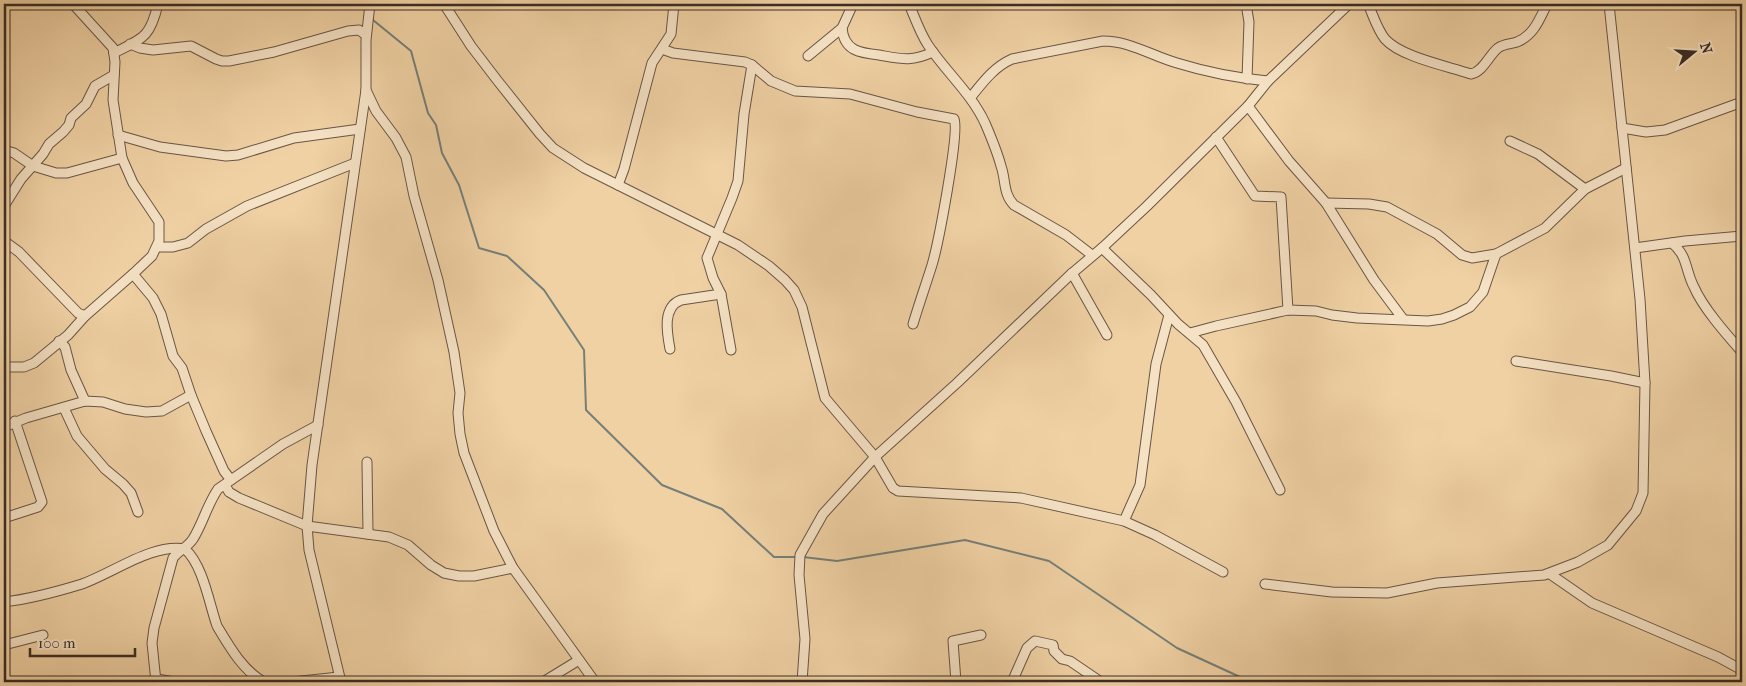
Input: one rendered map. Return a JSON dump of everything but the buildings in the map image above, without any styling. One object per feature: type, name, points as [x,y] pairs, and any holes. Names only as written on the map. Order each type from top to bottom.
[{"type":"street","points":[[4,367],[28,365],[68,335],[84,316],[152,256],[157,247],[160,232],[158,222],[134,183],[122,158],[113,100],[114,53],[108,42],[72,4]]},
{"type":"street","points":[[114,53],[143,38],[148,33],[158,4]]},
{"type":"street","points":[[292,682],[340,679],[309,550],[307,526],[312,465],[366,90],[366,35],[370,4]]},
{"type":"street","points":[[444,4],[471,46],[553,148],[571,160],[618,185],[738,245],[769,266],[794,290],[804,316],[825,398],[874,457],[893,488],[898,492],[1021,498],[1124,522],[1155,535],[1223,572]]},
{"type":"street","points":[[618,185],[652,63],[671,34],[674,4]]},
{"type":"street","points":[[808,56],[842,28],[853,4]]},
{"type":"street","points":[[909,4],[920,31],[933,52],[971,97],[984,122],[1002,168],[1006,193],[1010,201],[1066,235],[1092,255]]},
{"type":"street","points":[[1246,4],[1249,22],[1247,79]]},
{"type":"street","points":[[802,682],[805,639],[799,575],[800,554],[824,514],[874,457],[957,384],[1072,273],[1147,206],[1248,106],[1268,81],[1349,4]]},
{"type":"street","points":[[1368,4],[1382,34],[1395,47],[1408,54],[1471,74],[1479,70],[1498,48],[1517,42],[1536,28],[1547,4]]},
{"type":"street","points":[[1265,584],[1332,592],[1387,593],[1437,583],[1520,578],[1550,574],[1596,553],[1608,545],[1636,511],[1643,493],[1645,383],[1640,299],[1609,4]]},
{"type":"street","points":[[842,28],[846,43],[859,53],[904,60],[920,58],[933,52]]},
{"type":"street","points":[[130,44],[153,50],[191,46],[222,61],[274,52],[348,31],[359,30],[366,35]]},
{"type":"street","points":[[971,97],[994,70],[1012,59],[1103,41],[1114,41],[1130,45],[1176,63],[1247,79],[1268,81]]},
{"type":"street","points":[[662,49],[673,53],[745,62],[752,65],[771,81],[795,91],[850,94],[917,112],[950,118],[956,122],[952,155],[932,264],[913,324]]},
{"type":"street","points":[[731,350],[721,294],[713,278],[707,258],[738,181],[744,114],[752,65]]},
{"type":"street","points":[[4,206],[21,179],[49,144],[69,125],[71,118],[86,104],[96,86],[114,75]]},
{"type":"street","points":[[366,90],[376,111],[396,138],[406,156],[414,196],[438,280],[456,359],[460,393],[458,414],[464,453],[494,531],[513,568],[595,682]]},
{"type":"street","points":[[1622,128],[1646,132],[1665,130],[1742,102]]},
{"type":"street","points":[[1248,106],[1289,161],[1326,203],[1374,280],[1403,319]]},
{"type":"street","points":[[118,135],[160,147],[226,156],[238,155],[294,138],[360,129]]},
{"type":"street","points":[[1216,137],[1254,196],[1281,197],[1288,310]]},
{"type":"street","points":[[1510,141],[1538,154],[1585,190]]},
{"type":"street","points":[[4,150],[14,153],[32,166],[56,173],[67,173],[122,158]]},
{"type":"street","points":[[157,247],[173,247],[188,243],[206,229],[247,206],[355,163]]},
{"type":"street","points":[[1326,203],[1369,204],[1387,207],[1437,234],[1462,255],[1472,258],[1496,254],[1545,228],[1585,190],[1626,168]]},
{"type":"street","points":[[1635,248],[1742,236]]},
{"type":"street","points":[[4,241],[19,252],[78,313],[84,316]]},
{"type":"street","points":[[1672,243],[1684,256],[1694,288],[1702,301],[1742,352]]},
{"type":"street","points":[[1102,248],[1203,345],[1236,402],[1280,490]]},
{"type":"street","points":[[1190,333],[1288,310],[1316,311],[1357,318],[1437,320],[1454,315],[1470,307],[1483,292],[1496,254]]},
{"type":"street","points":[[1072,273],[1107,336]]},
{"type":"street","points":[[133,274],[154,298],[162,314],[173,356],[182,368],[191,395],[224,471],[225,485],[229,492],[239,498],[307,526],[389,537],[408,545],[431,565],[444,573],[474,576],[513,568]]},
{"type":"street","points":[[670,349],[667,332],[669,313],[675,302],[721,294]]},
{"type":"street","points":[[1124,522],[1140,485],[1156,364],[1169,314]]},
{"type":"street","points":[[59,341],[65,347],[71,370],[85,400]]},
{"type":"street","points":[[1516,361],[1645,383]]},
{"type":"street","points":[[4,427],[15,421],[64,408],[85,400],[103,402],[125,409],[146,412],[162,411],[191,395]]},
{"type":"street","points":[[64,408],[77,436],[105,469],[131,493],[138,512]]},
{"type":"street","points":[[4,518],[38,507],[42,502],[15,421]]},
{"type":"street","points":[[174,682],[157,680],[152,643],[154,628],[173,558],[194,538],[212,498],[225,485],[284,444],[318,425]]},
{"type":"street","points":[[367,462],[368,534]]},
{"type":"street","points":[[224,471],[225,485]]},
{"type":"street","points":[[4,602],[40,596],[83,583],[166,548],[185,548],[192,555],[197,566],[217,626],[251,679],[264,682]]},
{"type":"street","points":[[1550,574],[1592,603],[1718,657],[1742,670]]},
{"type":"street","points":[[4,645],[43,635]]},
{"type":"street","points":[[956,682],[953,641],[981,635]]},
{"type":"street","points":[[1012,682],[1028,648],[1035,641],[1053,645],[1054,651],[1062,659],[1070,661],[1101,682]]},
{"type":"street","points":[[543,682],[579,660]]},
{"type":"waterway","points":[[373,11],[373,20],[411,51],[428,113],[436,125],[442,153],[459,185],[479,248],[507,256],[544,290],[584,350],[586,410],[662,485],[722,509],[774,557],[796,557]]},
{"type":"waterway","points":[[803,557],[837,561],[965,540],[1049,561],[1177,648],[1251,682]]}]
